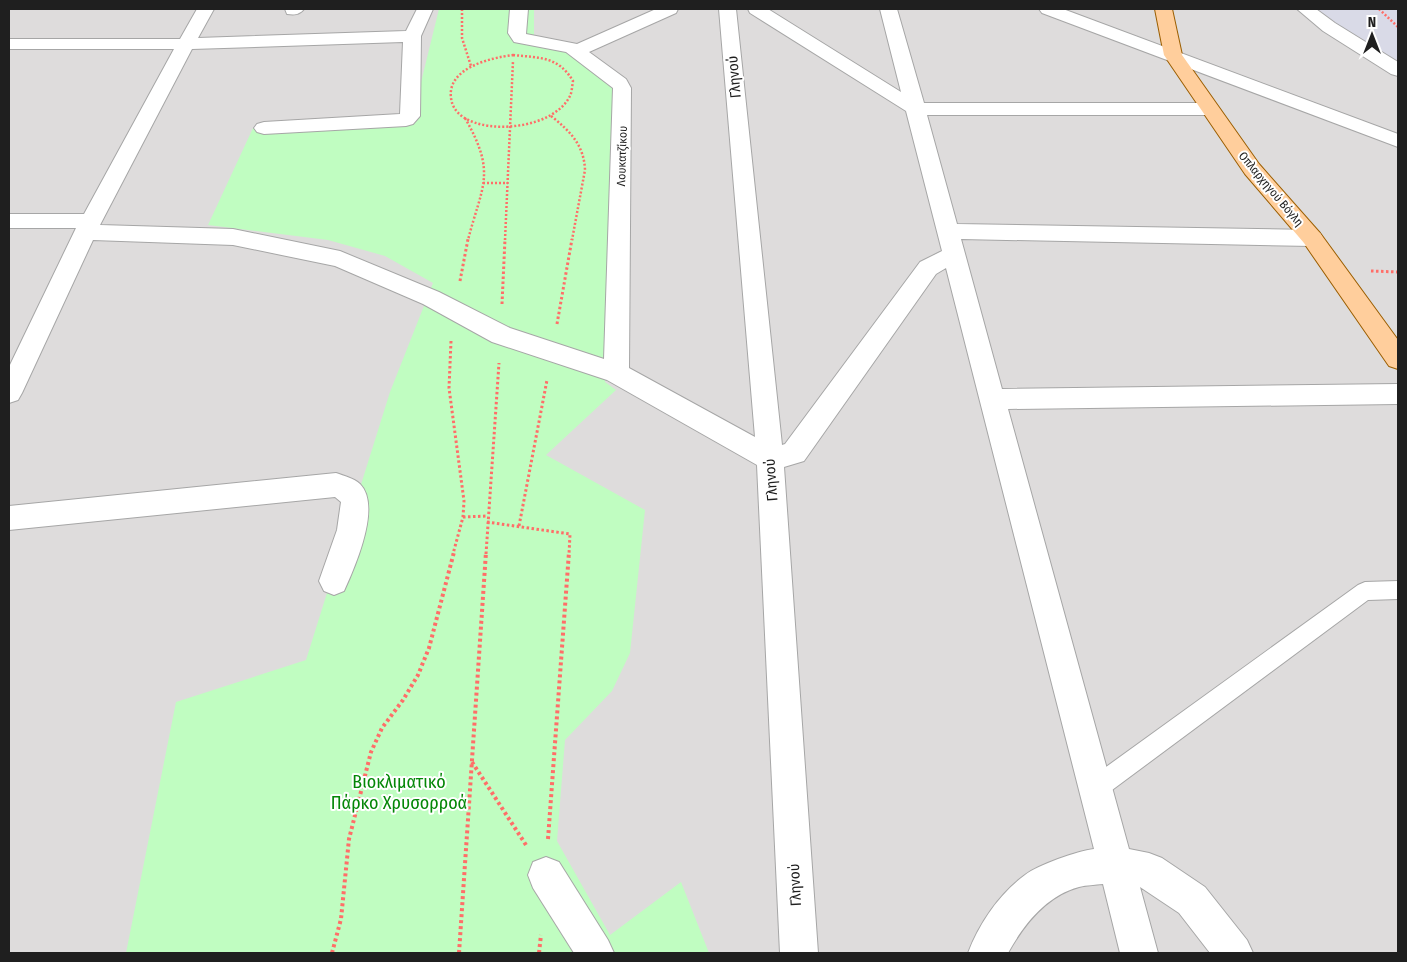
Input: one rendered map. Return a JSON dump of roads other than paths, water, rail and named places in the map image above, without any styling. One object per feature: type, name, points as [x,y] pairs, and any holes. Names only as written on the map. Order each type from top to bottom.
[{"type":"main road","name":"Οπλαρχηγού Βόγλη","points":[[1164,9],[1173,54],[1209,109],[1252,169],[1312,238],[1398,359]]},
{"type":"street","points":[[9,393],[88,227],[205,9]]},
{"type":"street","points":[[264,128],[406,120],[410,116],[412,36],[425,9]]},
{"type":"street","name":"Λουκατζίκου","points":[[519,9],[517,32],[520,38],[566,45],[619,83],[623,94],[616,373]]},
{"type":"street","points":[[576,51],[670,9]]},
{"type":"street","name":"Γληνού","points":[[728,9],[770,459],[799,953]]},
{"type":"street","points":[[756,9],[916,109],[1209,109]]},
{"type":"street","points":[[889,9],[1139,953]]},
{"type":"street","points":[[1048,9],[1173,54],[1398,141]]},
{"type":"street","points":[[1306,9],[1330,27],[1398,70]]},
{"type":"street","points":[[9,44],[185,44],[412,36]]},
{"type":"street","points":[[9,221],[233,237],[340,259],[431,298],[501,335],[616,373],[770,459],[794,453],[928,268],[951,243],[1312,238]]},
{"type":"street","points":[[992,399],[1398,394]]},
{"type":"street","points":[[9,518],[336,485],[352,494],[356,502],[354,518],[334,581]]},
{"type":"street","points":[[987,953],[1007,918],[1038,887],[1078,869],[1116,864],[1149,871],[1192,900],[1234,953]]},
{"type":"street","points":[[546,875],[594,953]]},
{"type":"lane","points":[[1096,788],[1365,591],[1398,590]]},
{"type":"park label","name":"Βιοκλιματικό Πάρκο Χρυσορροά","points":[[399,792]]}]
